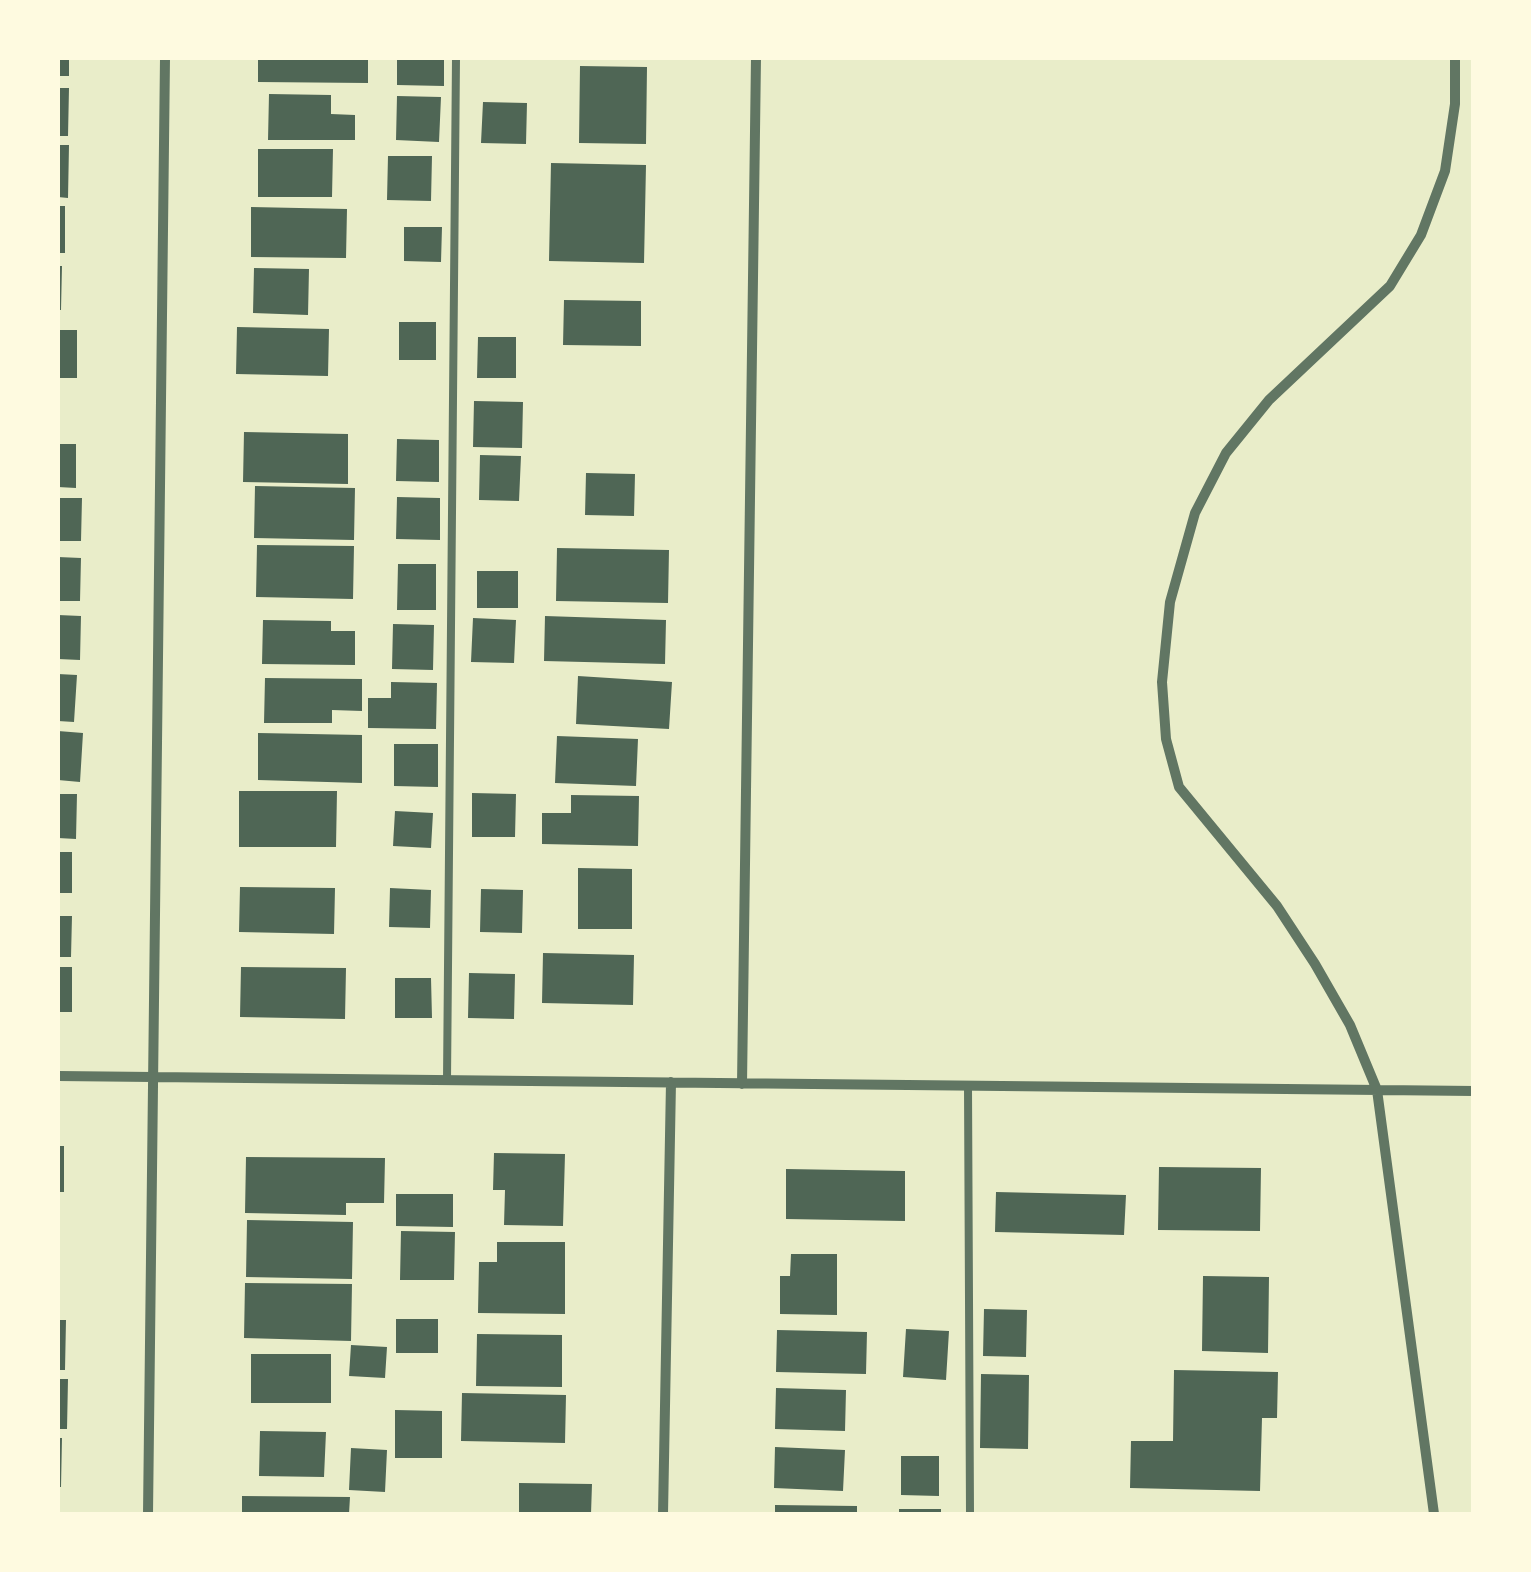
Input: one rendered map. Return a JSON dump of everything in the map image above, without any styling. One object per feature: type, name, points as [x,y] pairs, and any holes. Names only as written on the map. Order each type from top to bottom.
[{"type":"street","points":[[148,1514],[165,58]]},
{"type":"street","points":[[742,1084],[756,58]]},
{"type":"street","points":[[1434,1514],[1376,1090],[1350,1025],[1315,964],[1276,906],[1179,787],[1166,739],[1162,682],[1170,602],[1195,512],[1226,453],[1269,400],[1390,286],[1421,235],[1445,171],[1455,104],[1455,58]]},
{"type":"street","points":[[58,1076],[1474,1091]]},
{"type":"street","points":[[663,1514],[670,1082]]},
{"type":"lane","points":[[447,1080],[456,58]]},
{"type":"lane","points":[[968,1086],[970,1514]]},
{"type":"building","points":[[58,58],[69,58],[69,76],[58,76]]},
{"type":"building","points":[[258,58],[368,58],[368,83],[258,82]]},
{"type":"building","points":[[397,58],[444,58],[444,86],[397,85]]},
{"type":"building","points":[[580,66],[647,67],[646,144],[579,143]]},
{"type":"building","points":[[58,88],[69,88],[68,136],[58,136]]},
{"type":"building","points":[[269,94],[331,95],[331,114],[355,115],[355,140],[268,140]]},
{"type":"building","points":[[397,96],[441,97],[439,142],[396,140]]},
{"type":"building","points":[[483,102],[527,103],[526,144],[481,143]]},
{"type":"building","points":[[58,145],[69,145],[68,198],[58,197]]},
{"type":"building","points":[[258,149],[333,149],[332,197],[258,197]]},
{"type":"building","points":[[388,156],[432,156],[431,201],[387,200]]},
{"type":"building","points":[[551,163],[646,165],[644,263],[549,261]]},
{"type":"building","points":[[58,206],[65,206],[65,253],[58,253]]},
{"type":"building","points":[[251,207],[347,209],[346,258],[251,257]]},
{"type":"building","points":[[404,227],[442,227],[441,262],[404,261]]},
{"type":"building","points":[[58,266],[62,266],[61,310],[58,310]]},
{"type":"building","points":[[254,268],[309,269],[308,315],[253,313]]},
{"type":"building","points":[[564,300],[641,301],[641,346],[563,345]]},
{"type":"building","points":[[399,322],[436,322],[436,360],[399,360]]},
{"type":"building","points":[[237,327],[329,329],[328,376],[236,374]]},
{"type":"building","points":[[58,330],[77,330],[77,378],[58,378]]},
{"type":"building","points":[[478,337],[516,337],[516,378],[477,378]]},
{"type":"building","points":[[474,401],[523,402],[522,448],[473,447]]},
{"type":"building","points":[[244,432],[348,434],[348,484],[243,482]]},
{"type":"building","points":[[397,439],[439,440],[439,482],[396,481]]},
{"type":"building","points":[[58,444],[76,444],[76,488],[58,487]]},
{"type":"building","points":[[480,455],[521,456],[519,501],[479,500]]},
{"type":"building","points":[[586,473],[635,474],[634,516],[585,515]]},
{"type":"building","points":[[255,486],[355,488],[354,540],[254,538]]},
{"type":"building","points":[[397,497],[440,498],[440,540],[396,539]]},
{"type":"building","points":[[58,498],[82,498],[81,541],[58,541]]},
{"type":"building","points":[[257,545],[354,546],[353,599],[256,597]]},
{"type":"building","points":[[557,548],[669,550],[668,603],[556,601]]},
{"type":"building","points":[[58,557],[81,558],[80,601],[58,601]]},
{"type":"building","points":[[398,564],[436,564],[436,610],[397,610]]},
{"type":"building","points":[[477,571],[518,571],[518,608],[477,608]]},
{"type":"building","points":[[58,615],[81,616],[80,660],[58,659]]},
{"type":"building","points":[[545,616],[666,620],[665,664],[544,661]]},
{"type":"building","points":[[473,618],[516,620],[514,663],[471,662]]},
{"type":"building","points":[[263,620],[331,621],[331,631],[355,631],[355,665],[262,664]]},
{"type":"building","points":[[393,624],[434,625],[433,670],[392,669]]},
{"type":"building","points":[[58,674],[77,675],[74,722],[58,721]]},
{"type":"building","points":[[578,676],[672,682],[669,729],[576,724]]},
{"type":"building","points":[[265,678],[362,679],[362,711],[332,710],[332,723],[264,723]]},
{"type":"building","points":[[391,682],[437,683],[436,729],[368,728],[368,698],[391,698]]},
{"type":"building","points":[[58,731],[83,733],[80,782],[58,780]]},
{"type":"building","points":[[258,733],[362,735],[362,783],[258,780]]},
{"type":"building","points":[[557,736],[638,739],[636,786],[555,783]]},
{"type":"building","points":[[394,744],[438,744],[438,787],[394,786]]},
{"type":"building","points":[[239,791],[337,791],[336,847],[239,847]]},
{"type":"building","points":[[472,793],[516,794],[515,837],[472,837]]},
{"type":"building","points":[[58,794],[77,794],[76,839],[58,838]]},
{"type":"building","points":[[571,795],[639,796],[638,846],[542,844],[542,813],[571,813]]},
{"type":"building","points":[[395,811],[433,813],[431,848],[393,846]]},
{"type":"building","points":[[58,852],[72,852],[72,893],[58,893]]},
{"type":"building","points":[[578,868],[632,869],[632,929],[578,929]]},
{"type":"building","points":[[240,887],[335,888],[334,934],[239,932]]},
{"type":"building","points":[[390,888],[431,890],[430,928],[389,927]]},
{"type":"building","points":[[481,889],[523,890],[522,933],[480,932]]},
{"type":"building","points":[[58,916],[72,916],[71,957],[58,957]]},
{"type":"building","points":[[543,953],[634,955],[633,1005],[542,1003]]},
{"type":"building","points":[[58,967],[72,967],[72,1012],[58,1012]]},
{"type":"building","points":[[241,967],[346,968],[345,1019],[240,1017]]},
{"type":"building","points":[[469,973],[515,974],[514,1019],[468,1018]]},
{"type":"building","points":[[395,978],[431,978],[432,1018],[395,1018]]},
{"type":"building","points":[[58,1146],[64,1146],[64,1192],[58,1192]]},
{"type":"building","points":[[494,1153],[565,1154],[563,1226],[504,1225],[505,1190],[493,1190]]},
{"type":"building","points":[[246,1157],[385,1158],[384,1203],[346,1203],[346,1215],[245,1213]]},
{"type":"building","points":[[1159,1167],[1261,1168],[1260,1231],[1158,1230]]},
{"type":"building","points":[[786,1169],[905,1171],[905,1221],[786,1219]]},
{"type":"building","points":[[996,1192],[1126,1195],[1124,1235],[995,1232]]},
{"type":"building","points":[[396,1194],[453,1194],[453,1227],[396,1226]]},
{"type":"building","points":[[247,1220],[353,1222],[352,1279],[246,1277]]},
{"type":"building","points":[[401,1231],[455,1232],[454,1280],[400,1280]]},
{"type":"building","points":[[497,1242],[565,1242],[565,1314],[478,1313],[479,1262],[497,1262]]},
{"type":"building","points":[[791,1254],[837,1254],[837,1315],[780,1314],[780,1276],[790,1276]]},
{"type":"building","points":[[1203,1276],[1269,1277],[1268,1353],[1202,1351]]},
{"type":"building","points":[[245,1283],[352,1284],[351,1341],[244,1338]]},
{"type":"building","points":[[984,1309],[1027,1310],[1026,1357],[983,1356]]},
{"type":"building","points":[[396,1319],[438,1319],[438,1353],[396,1353]]},
{"type":"building","points":[[58,1320],[66,1320],[65,1370],[58,1370]]},
{"type":"building","points":[[906,1329],[949,1331],[946,1380],[903,1377]]},
{"type":"building","points":[[777,1330],[867,1332],[866,1374],[776,1372]]},
{"type":"building","points":[[477,1334],[562,1335],[562,1387],[476,1386]]},
{"type":"building","points":[[351,1345],[387,1347],[385,1378],[349,1376]]},
{"type":"building","points":[[251,1354],[331,1354],[331,1403],[251,1403]]},
{"type":"building","points":[[1174,1370],[1278,1372],[1277,1418],[1262,1418],[1260,1491],[1130,1488],[1131,1441],[1173,1441]]},
{"type":"building","points":[[981,1374],[1029,1375],[1028,1449],[980,1448]]},
{"type":"building","points":[[58,1379],[68,1379],[67,1429],[58,1429]]},
{"type":"building","points":[[776,1388],[846,1390],[845,1431],[775,1429]]},
{"type":"building","points":[[462,1393],[566,1395],[565,1443],[461,1441]]},
{"type":"building","points":[[395,1410],[442,1411],[442,1458],[395,1458]]},
{"type":"building","points":[[260,1431],[326,1432],[324,1477],[259,1476]]},
{"type":"building","points":[[58,1438],[62,1438],[61,1487],[58,1487]]},
{"type":"building","points":[[775,1447],[845,1450],[843,1491],[774,1488]]},
{"type":"building","points":[[351,1448],[387,1450],[385,1492],[349,1490]]},
{"type":"building","points":[[901,1456],[939,1456],[939,1496],[901,1495]]},
{"type":"building","points":[[519,1483],[592,1484],[591,1514],[519,1514]]},
{"type":"building","points":[[242,1496],[350,1497],[349,1514],[242,1514]]},
{"type":"building","points":[[775,1505],[857,1506],[857,1514],[775,1514]]},
{"type":"building","points":[[899,1509],[941,1509],[941,1514],[899,1514]]}]
